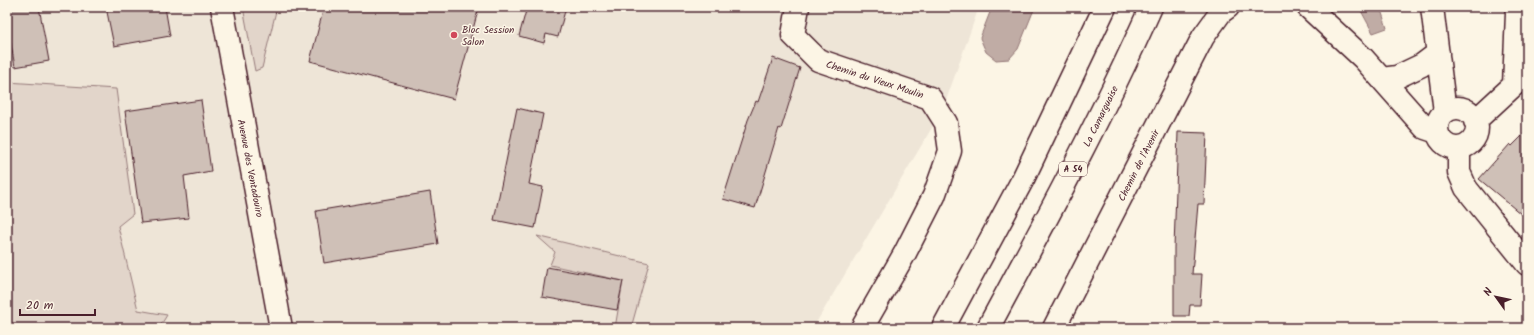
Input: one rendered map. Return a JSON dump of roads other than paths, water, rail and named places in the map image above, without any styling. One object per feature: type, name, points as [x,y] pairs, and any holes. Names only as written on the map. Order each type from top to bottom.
[{"type":"main road","name":"Avenue des Ventadouïro","points":[[222,7],[281,328]]},
{"type":"main road","name":"Chemin du Vieux Moulin","points":[[798,7],[793,34],[818,60],[930,98],[946,123],[950,152],[934,196],[905,253],[862,328]]},
{"type":"main road","points":[[943,328],[1023,179],[1087,48],[1105,7]]},
{"type":"main road","name":"La Camarguaise","points":[[988,328],[1060,195],[1129,56],[1151,7]]},
{"type":"main road","name":"Chemin de l'Avenir","points":[[1054,328],[1202,37],[1221,12],[1228,7]]},
{"type":"main road","points":[[1308,7],[1363,58],[1424,128],[1437,132]]},
{"type":"main road","points":[[1432,7],[1445,112]]},
{"type":"main road","points":[[1475,121],[1521,87],[1516,50],[1516,7]]},
{"type":"main road","points":[[1382,80],[1398,77],[1422,65],[1438,53]]},
{"type":"main road","points":[[1450,109],[1462,109],[1475,121],[1476,133],[1474,138],[1465,146],[1459,148],[1447,146],[1439,138],[1437,132],[1438,121],[1445,112],[1450,109]]},
{"type":"main road","points":[[1459,148],[1459,172],[1466,188],[1527,264]]},
{"type":"place","name":"Bloc Session Salon","points":[[454,35]]}]
